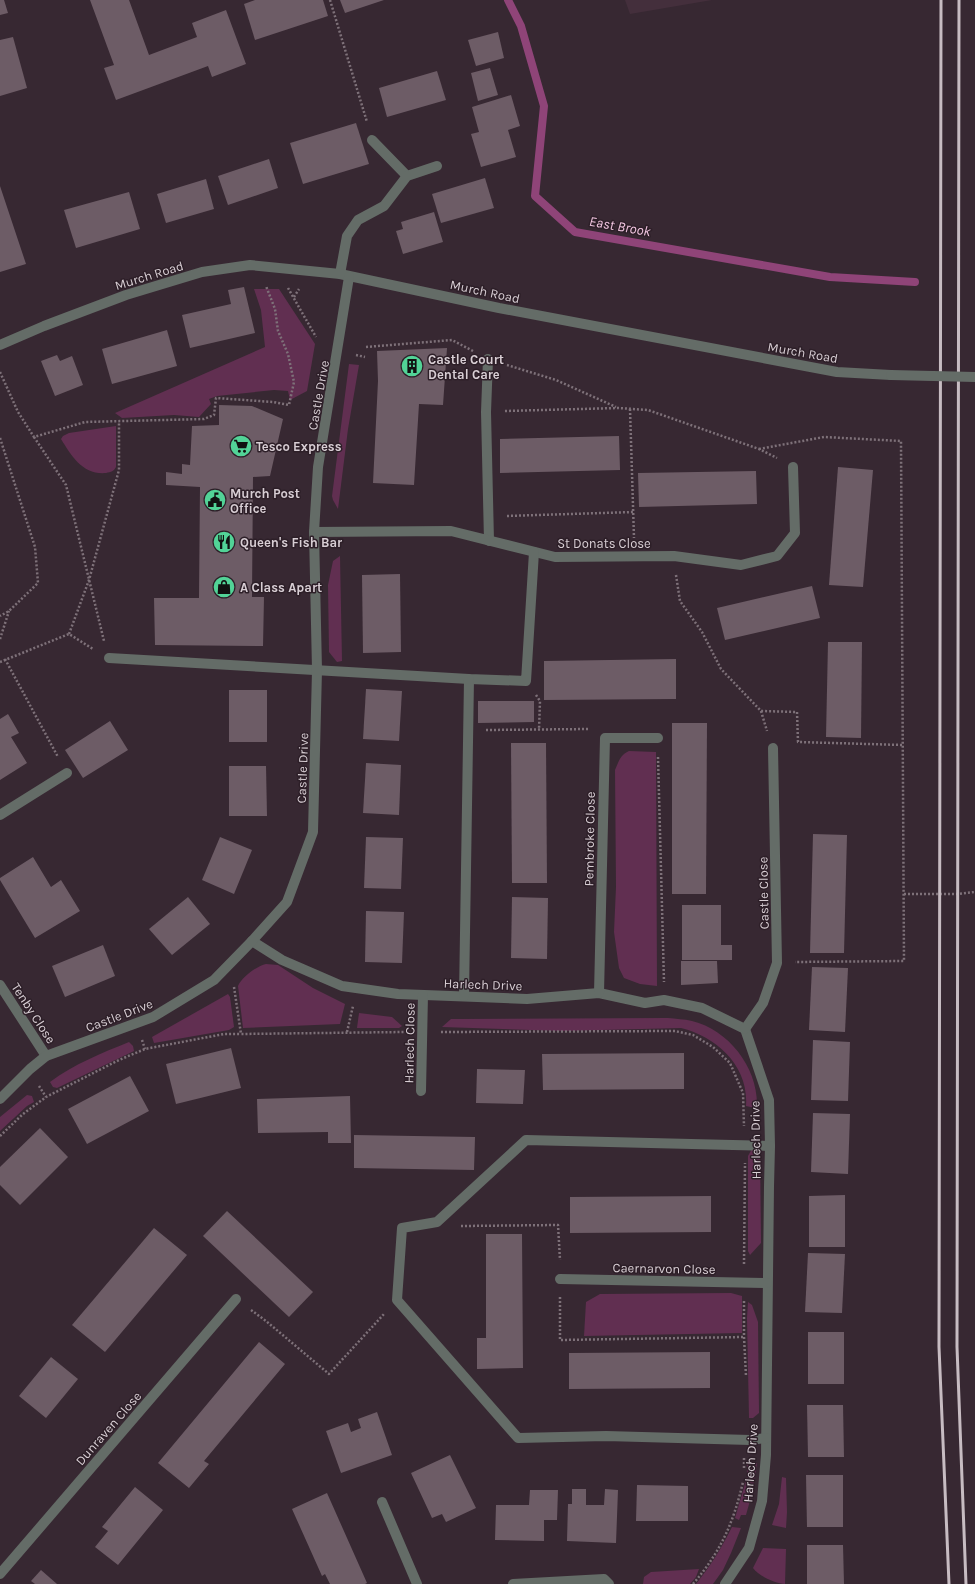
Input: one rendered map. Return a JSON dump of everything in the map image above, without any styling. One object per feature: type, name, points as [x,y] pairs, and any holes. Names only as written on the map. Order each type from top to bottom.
[{"type":"street","points":[[372,140],[407,176],[437,166]]},
{"type":"street","name":"Castle Drive","points":[[0,1099],[30,1069],[46,1056],[153,1017],[214,980],[287,902],[313,832],[317,670],[314,532],[318,467],[345,276],[347,236],[358,220],[384,206],[407,176]]},
{"type":"street","name":"Murch Road","points":[[0,345],[44,326],[126,295],[202,272],[250,265],[345,276],[500,308],[837,372],[975,377]]},
{"type":"street","points":[[488,359],[486,412],[489,541]]},
{"type":"street","name":"St Donats Close","points":[[314,532],[451,531],[555,557],[674,556],[741,565],[777,556],[795,533],[793,467]]},
{"type":"street","points":[[109,658],[526,681],[534,552]]},
{"type":"street","points":[[464,996],[469,679]]},
{"type":"street","points":[[604,738],[658,738]]},
{"type":"street","name":"Pembroke Close","points":[[598,993],[604,738]]},
{"type":"street","name":"Castle Close","points":[[745,1029],[763,1003],[777,963],[773,748]]},
{"type":"street","points":[[0,815],[67,773]]},
{"type":"street","name":"Harlech Drive","points":[[252,941],[282,960],[342,986],[398,994],[528,999],[598,993],[645,1003],[664,1000],[702,1008],[745,1029],[769,1100],[770,1146],[766,1438],[762,1502],[748,1548],[725,1584]]},
{"type":"street","name":"Tenby Close","points":[[0,985],[46,1056]]},
{"type":"street","name":"Harlech Close","points":[[421,1091],[423,995]]},
{"type":"street","points":[[766,1438],[750,1440],[606,1436],[518,1438],[397,1300],[402,1228],[437,1222],[526,1140],[770,1146]]},
{"type":"street","name":"Caernarvon Close","points":[[560,1279],[767,1283]]},
{"type":"street","name":"Dunraven Close","points":[[0,1574],[236,1299]]},
{"type":"street","points":[[382,1502],[418,1584]]},
{"type":"street","points":[[513,1584],[604,1579],[609,1584]]},
{"type":"path","points":[[330,0],[372,140]]},
{"type":"path","points":[[34,437],[85,422],[204,419],[214,414],[216,398],[272,402],[289,406],[294,382],[288,354],[278,331],[275,309],[266,284]]},
{"type":"path","points":[[288,288],[316,337]]},
{"type":"path","points":[[294,297],[300,288]]},
{"type":"path","points":[[366,347],[452,340],[488,359],[556,380],[618,408]]},
{"type":"path","points":[[351,354],[365,357]]},
{"type":"path","points":[[0,372],[18,412],[66,485],[109,658]]},
{"type":"path","points":[[486,412],[618,408],[648,410],[759,449],[793,467]]},
{"type":"path","points":[[630,409],[634,556]]},
{"type":"path","points":[[0,662],[69,634],[89,580],[119,470],[119,422]]},
{"type":"path","points":[[759,449],[824,437],[901,441],[904,961],[777,963]]},
{"type":"path","points":[[0,438],[35,547],[38,583],[9,611],[0,616]]},
{"type":"path","points":[[489,517],[633,512]]},
{"type":"path","points":[[674,556],[680,601],[702,632],[721,669],[761,710],[797,712],[798,742],[903,745]]},
{"type":"path","points":[[0,639],[9,611]]},
{"type":"path","points":[[69,634],[109,658]]},
{"type":"path","points":[[5,659],[67,773]]},
{"type":"path","points":[[526,681],[533,688],[540,701],[539,730]]},
{"type":"path","points":[[468,730],[592,729],[604,738]]},
{"type":"path","points":[[658,738],[664,1000]]},
{"type":"path","points":[[904,894],[958,894],[975,892]]},
{"type":"path","points":[[231,963],[241,1034]]},
{"type":"path","points":[[347,1032],[357,988]]},
{"type":"path","points":[[0,1136],[23,1114],[46,1098],[119,1060],[145,1050],[224,1034],[422,1031],[674,1031],[693,1035],[713,1047],[725,1058],[735,1072],[743,1093],[745,1145],[744,1337],[746,1376]]},
{"type":"path","points":[[437,1222],[463,1227],[558,1225],[560,1340],[744,1337]]},
{"type":"path","points":[[236,1299],[266,1321],[328,1374],[397,1300]]},
{"type":"path","points":[[744,1473],[743,1458],[750,1440]]},
{"type":"path","points":[[693,1584],[708,1565],[729,1530],[744,1480]]},
{"type":"shaded area","points":[[625,0],[712,0],[630,14]]},
{"type":"shaded area","points":[[254,289],[279,289],[315,344],[307,391],[290,400],[288,391],[274,390],[217,396],[209,399],[211,404],[199,417],[174,415],[122,418],[115,413],[265,347],[261,310]]},
{"type":"shaded area","points":[[349,364],[359,365],[348,429],[338,509],[332,496]]},
{"type":"shaded area","points":[[116,426],[116,467],[108,473],[91,471],[79,464],[61,439],[69,433]]},
{"type":"shaded area","points":[[340,556],[342,661],[337,662],[329,652],[328,585],[333,561]]},
{"type":"shaded area","points":[[629,751],[656,752],[657,986],[640,984],[624,978],[619,968],[614,932],[616,887],[615,770],[622,756]]},
{"type":"shaded area","points":[[266,964],[278,965],[313,988],[345,1004],[340,1024],[243,1028],[238,986],[250,972]]},
{"type":"shaded area","points":[[228,994],[230,997],[234,1027],[229,1030],[154,1043],[152,1037]]},
{"type":"shaded area","points":[[359,1013],[392,1017],[402,1026],[399,1028],[357,1028]]},
{"type":"shaded area","points":[[668,1018],[689,1020],[705,1026],[718,1033],[729,1042],[747,1065],[756,1092],[757,1106],[755,1108],[746,1106],[746,1092],[742,1078],[728,1055],[707,1038],[681,1028],[562,1031],[442,1027],[451,1019]]},
{"type":"shaded area","points":[[129,1042],[133,1046],[134,1051],[57,1088],[53,1087],[50,1082],[78,1064]]},
{"type":"shaded area","points":[[27,1095],[32,1096],[34,1102],[27,1106],[0,1131],[0,1117]]},
{"type":"shaded area","points":[[752,1149],[760,1153],[761,1243],[750,1255],[748,1251],[748,1156]]},
{"type":"shaded area","points":[[731,1293],[742,1296],[742,1333],[584,1336],[586,1302],[600,1294]]},
{"type":"shaded area","points":[[748,1302],[752,1305],[758,1322],[759,1413],[753,1418],[749,1418]]},
{"type":"shaded area","points":[[747,1461],[757,1463],[753,1489],[746,1515],[741,1515],[739,1520],[735,1518],[747,1477]]},
{"type":"shaded area","points":[[782,1477],[786,1478],[786,1528],[772,1525],[779,1504]]},
{"type":"shaded area","points":[[732,1527],[741,1528],[723,1570],[713,1584],[696,1584],[716,1557]]},
{"type":"shaded area","points":[[763,1548],[786,1549],[785,1584],[777,1583],[768,1579],[759,1574],[753,1568]]},
{"type":"shaded area","points":[[699,1569],[696,1577],[690,1584],[643,1584],[644,1577],[651,1572]]},
{"type":"building","points":[[0,0],[4,0],[8,13],[0,15]]},
{"type":"building","points":[[90,0],[129,0],[149,55],[197,37],[192,23],[226,10],[246,64],[212,77],[208,66],[116,100],[104,68],[114,65]]},
{"type":"building","points":[[255,0],[323,0],[328,16],[255,40],[244,4]]},
{"type":"building","points":[[340,0],[384,0],[345,13]]},
{"type":"building","points":[[498,32],[504,58],[476,66],[468,40]]},
{"type":"building","points":[[13,37],[27,88],[0,96],[0,40]]},
{"type":"building","points":[[490,68],[498,95],[478,101],[471,73]]},
{"type":"building","points":[[437,71],[446,100],[387,117],[379,88]]},
{"type":"building","points":[[511,95],[520,126],[508,130],[516,157],[481,167],[471,134],[479,132],[472,107]]},
{"type":"building","points":[[356,123],[369,164],[303,184],[290,143]]},
{"type":"building","points":[[269,159],[278,188],[228,205],[218,176]]},
{"type":"building","points":[[485,178],[494,208],[441,223],[432,194]]},
{"type":"building","points":[[206,179],[214,209],[166,223],[157,194]]},
{"type":"building","points":[[0,186],[26,264],[0,272]]},
{"type":"building","points":[[129,192],[140,229],[76,248],[64,210]]},
{"type":"building","points":[[434,212],[443,242],[403,254],[396,231],[403,229],[401,222]]},
{"type":"building","points":[[244,287],[255,333],[190,348],[182,315],[231,304],[228,290]]},
{"type":"building","points":[[167,330],[177,366],[112,384],[102,349]]},
{"type":"building","points":[[447,348],[443,405],[419,404],[414,485],[373,483],[378,381],[377,351]]},
{"type":"building","points":[[57,355],[60,361],[72,356],[83,385],[55,396],[41,361]]},
{"type":"building","points":[[219,405],[252,406],[283,419],[270,476],[253,477],[252,597],[264,597],[263,646],[155,645],[154,598],[199,598],[200,487],[166,485],[166,472],[182,474],[182,464],[190,465],[192,426],[219,425]]},
{"type":"building","points":[[619,436],[620,470],[500,473],[500,439]]},
{"type":"building","points":[[838,467],[873,470],[863,587],[829,585]]},
{"type":"building","points":[[756,471],[757,504],[639,507],[638,473]]},
{"type":"building","points":[[400,574],[401,652],[363,653],[362,575]]},
{"type":"building","points":[[812,586],[820,618],[725,640],[717,608]]},
{"type":"building","points":[[828,642],[862,642],[861,738],[826,737]]},
{"type":"building","points":[[676,659],[676,699],[544,700],[544,661]]},
{"type":"building","points":[[366,689],[402,691],[399,741],[363,739]]},
{"type":"building","points":[[229,690],[267,690],[267,742],[229,742]]},
{"type":"building","points":[[478,701],[534,701],[534,722],[478,723]]},
{"type":"building","points":[[8,714],[19,733],[11,737],[27,763],[0,780],[0,719]]},
{"type":"building","points":[[110,721],[128,750],[83,778],[65,750]]},
{"type":"building","points":[[672,723],[707,723],[706,894],[672,894]]},
{"type":"building","points":[[511,743],[546,743],[547,883],[512,883]]},
{"type":"building","points":[[366,763],[401,765],[399,815],[363,813]]},
{"type":"building","points":[[229,766],[266,766],[267,816],[229,816]]},
{"type":"building","points":[[813,834],[847,835],[844,953],[810,953]]},
{"type":"building","points":[[220,837],[252,850],[234,894],[202,880]]},
{"type":"building","points":[[366,837],[403,838],[401,889],[364,888]]},
{"type":"building","points":[[33,857],[51,887],[61,880],[80,911],[35,938],[0,880],[0,878]]},
{"type":"building","points":[[188,897],[210,924],[172,955],[149,929]]},
{"type":"building","points":[[512,897],[548,898],[547,959],[511,958]]},
{"type":"building","points":[[682,905],[721,905],[721,945],[732,945],[732,960],[682,960]]},
{"type":"building","points":[[366,911],[404,912],[402,963],[365,962]]},
{"type":"building","points":[[103,945],[115,976],[65,997],[52,966]]},
{"type":"building","points":[[681,961],[717,961],[718,983],[681,985]]},
{"type":"building","points":[[812,967],[848,968],[845,1032],[809,1030]]},
{"type":"building","points":[[813,1040],[850,1042],[848,1101],[811,1100]]},
{"type":"building","points":[[231,1048],[241,1088],[176,1104],[166,1064]]},
{"type":"building","points":[[684,1053],[684,1089],[543,1090],[542,1054]]},
{"type":"building","points":[[477,1069],[525,1070],[523,1104],[476,1103]]},
{"type":"building","points":[[130,1076],[149,1111],[87,1144],[68,1109]]},
{"type":"building","points":[[350,1096],[351,1143],[328,1143],[328,1132],[258,1133],[257,1099]]},
{"type":"building","points":[[813,1113],[850,1114],[848,1174],[811,1172]]},
{"type":"building","points":[[40,1128],[68,1157],[20,1205],[0,1185],[0,1167]]},
{"type":"building","points":[[354,1135],[475,1137],[474,1170],[354,1168]]},
{"type":"building","points":[[845,1195],[845,1247],[809,1247],[809,1196]]},
{"type":"building","points":[[711,1196],[711,1232],[570,1233],[570,1197]]},
{"type":"building","points":[[227,1211],[313,1292],[289,1317],[203,1236]]},
{"type":"building","points":[[154,1228],[187,1255],[105,1352],[72,1325]]},
{"type":"building","points":[[486,1234],[522,1234],[523,1368],[477,1369],[477,1338],[486,1338]]},
{"type":"building","points":[[808,1253],[845,1254],[842,1313],[805,1312]]},
{"type":"building","points":[[808,1332],[844,1332],[844,1384],[808,1384]]},
{"type":"building","points":[[259,1342],[285,1364],[204,1461],[209,1464],[189,1488],[158,1463]]},
{"type":"building","points":[[710,1352],[710,1388],[569,1389],[569,1353]]},
{"type":"building","points":[[51,1357],[78,1379],[46,1418],[19,1396]]},
{"type":"building","points":[[807,1405],[843,1405],[844,1457],[808,1457]]},
{"type":"building","points":[[377,1412],[392,1455],[341,1473],[326,1431],[348,1423],[351,1432],[361,1428],[358,1419]]},
{"type":"building","points":[[450,1455],[476,1508],[446,1522],[442,1514],[432,1518],[411,1473]]},
{"type":"building","points":[[806,1475],[843,1475],[843,1527],[807,1527]]},
{"type":"building","points":[[637,1485],[688,1486],[688,1521],[636,1521]]},
{"type":"building","points":[[135,1487],[163,1510],[118,1565],[95,1547],[108,1531],[102,1527]]},
{"type":"building","points":[[572,1489],[586,1489],[586,1505],[604,1505],[605,1489],[618,1490],[616,1543],[567,1541],[568,1504],[572,1504]]},
{"type":"building","points":[[530,1490],[558,1490],[557,1520],[544,1520],[544,1541],[495,1540],[496,1505],[529,1505]]},
{"type":"building","points":[[327,1493],[367,1583],[365,1584],[330,1584],[325,1574],[322,1576],[292,1509]]},
{"type":"building","points":[[807,1545],[843,1545],[844,1584],[807,1584]]},
{"type":"building","points":[[41,1570],[57,1584],[35,1584],[31,1581]]},
{"type":"waterway","name":"East Brook","points":[[508,0],[521,26],[544,106],[535,196],[575,232],[830,277],[915,282]]},
{"type":"railway","points":[[941,0],[939,1347],[949,1584]]},
{"type":"railway","points":[[959,0],[957,1347],[966,1584]]},
{"type":"place","name":"Castle Court Dental Care","points":[[412,366]]},
{"type":"place","name":"Tesco Express","points":[[241,446]]},
{"type":"place","name":"Murch Post Office","points":[[215,500]]},
{"type":"place","name":"Queen's Fish Bar","points":[[224,542]]},
{"type":"place","name":"A Class Apart","points":[[224,587]]}]
